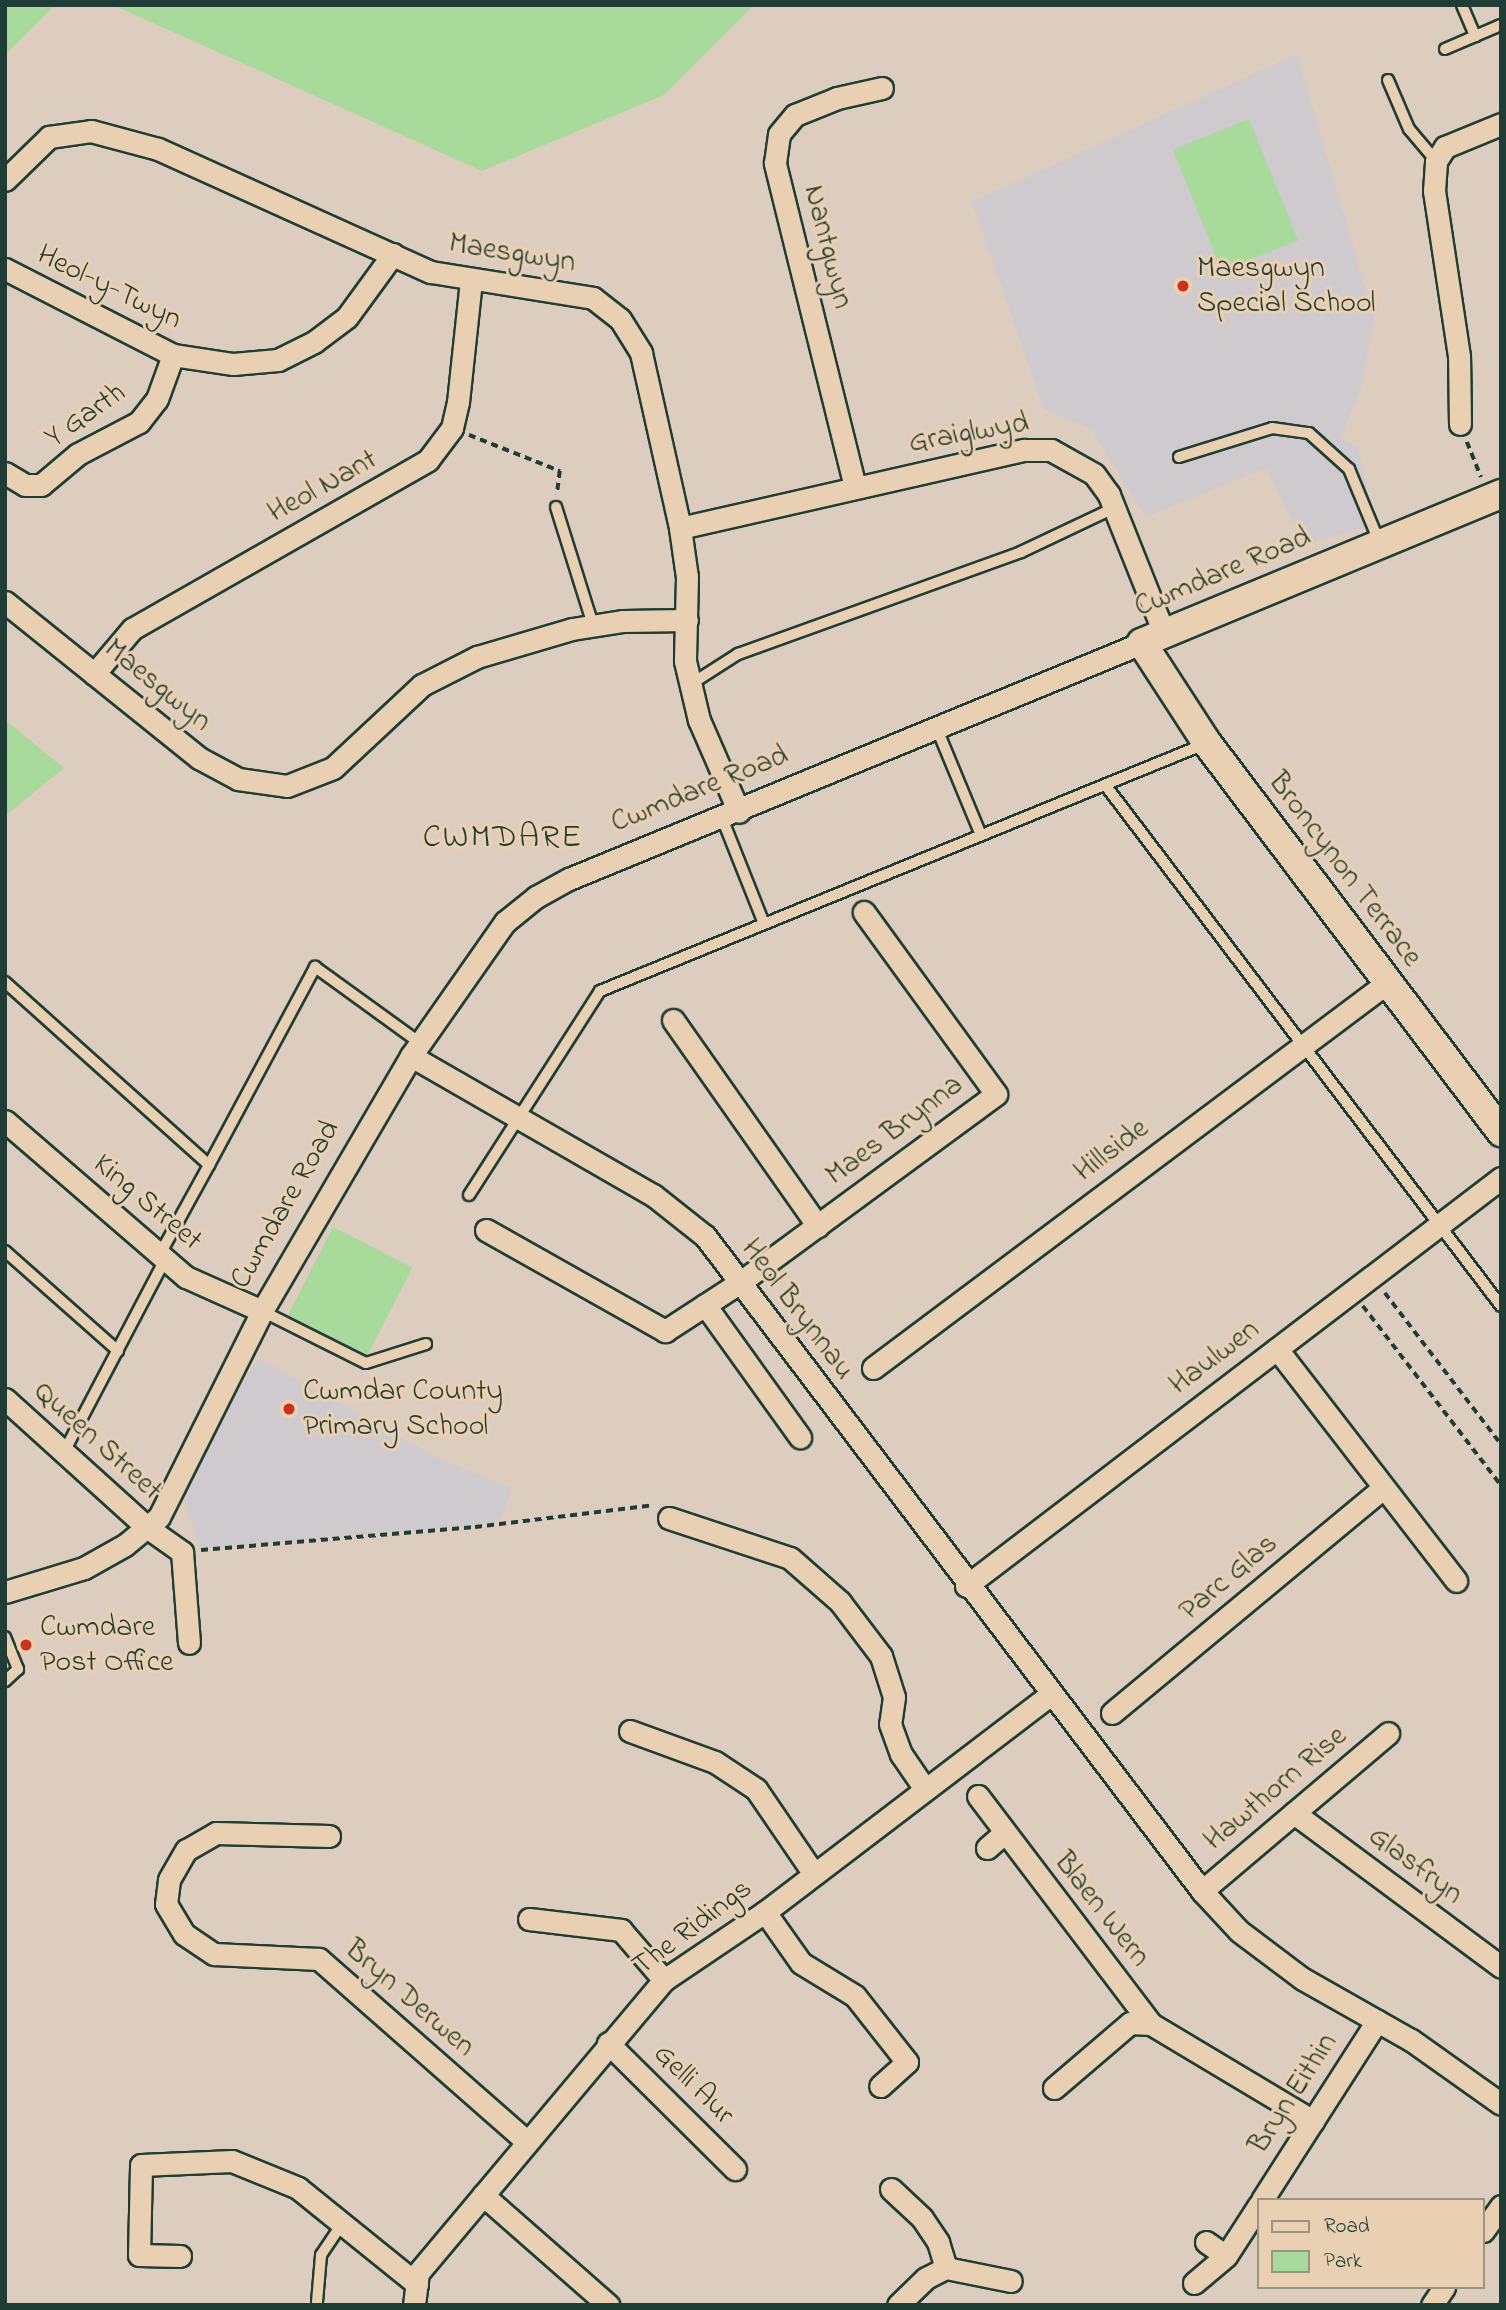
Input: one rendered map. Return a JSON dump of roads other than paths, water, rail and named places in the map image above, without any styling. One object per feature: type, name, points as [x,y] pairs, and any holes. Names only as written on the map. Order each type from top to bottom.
[{"type":"street","name":"Nantgwyn","points":[[855,487],[775,163],[779,134],[795,116],[837,98],[882,88]]},
{"type":"street","points":[[1460,424],[1459,356],[1434,191],[1436,161],[1445,147],[1501,124]]},
{"type":"street","name":"Maesgwyn","points":[[5,180],[49,137],[91,131],[158,149],[430,272],[593,298],[620,319],[641,353],[680,528],[687,620],[685,661],[699,720],[730,815]]},
{"type":"street","name":"Heol-y-Twyn","points":[[5,269],[173,355],[233,365],[278,360],[314,342],[347,317],[393,254]]},
{"type":"street","name":"Heol Nant","points":[[94,674],[132,629],[428,460],[452,428],[471,280]]},
{"type":"street","name":"Y Garth","points":[[5,473],[25,485],[41,485],[78,454],[139,422],[157,399],[173,355]]},
{"type":"street","name":"Graiglwyd","points":[[680,528],[1024,450],[1051,450],[1094,474],[1114,508],[1153,638]]},
{"type":"street","name":"Cwmdare Road","points":[[148,1528],[170,1496],[262,1311],[415,1050],[505,922],[536,897],[569,878],[730,815],[1495,497]]},
{"type":"street","name":"Maesgwyn","points":[[5,602],[199,758],[239,779],[287,786],[333,768],[422,685],[477,657],[593,625]]},
{"type":"street","points":[[593,625],[687,620]]},
{"type":"street","name":"Broncynon Terrace","points":[[1153,638],[1207,743],[1501,1132]]},
{"type":"street","name":"Maes Brynna","points":[[818,1226],[996,1094],[864,912]]},
{"type":"street","name":"Hillside","points":[[873,1368],[1388,982]]},
{"type":"street","points":[[486,1230],[665,1331],[739,1283],[818,1226],[673,1020]]},
{"type":"street","name":"Heol Brynnau","points":[[415,1050],[653,1195],[705,1236],[966,1586],[1202,1891],[1239,1931],[1292,1971],[1411,2039],[1501,2104]]},
{"type":"street","name":"King Street","points":[[5,1121],[186,1277],[262,1311]]},
{"type":"street","name":"Haulwen","points":[[966,1586],[1501,1178]]},
{"type":"street","points":[[705,1305],[800,1437]]},
{"type":"street","points":[[1277,1349],[1456,1581]]},
{"type":"street","name":"Queen Street","points":[[5,1399],[148,1528],[182,1552],[189,1643]]},
{"type":"street","name":"Parc Glas","points":[[1112,1713],[1383,1488]]},
{"type":"street","points":[[669,1518],[790,1558],[840,1602],[881,1656],[894,1697],[890,1724],[901,1754],[925,1790]]},
{"type":"street","points":[[5,1592],[84,1568],[148,1528]]},
{"type":"street","name":"The Ridings","points":[[416,2294],[418,2273],[608,2043],[664,1980],[765,1912],[1050,1695]]},
{"type":"street","points":[[630,1731],[715,1762],[756,1789],[814,1874]]},
{"type":"street","name":"Hawthorn Rise","points":[[1202,1891],[1388,1733]]},
{"type":"street","name":"Blaen Wern","points":[[978,1796],[1151,2024],[1313,2121]]},
{"type":"street","name":"Glasfryn","points":[[1294,1813],[1501,1967]]},
{"type":"street","name":"Bryn Derwen","points":[[328,1836],[216,1833],[186,1850],[169,1881],[166,1904],[184,1934],[214,1954],[319,1959],[527,2142]]},
{"type":"street","points":[[987,1848],[1004,1833]]},
{"type":"street","points":[[765,1912],[802,1963],[855,1996],[908,2062],[880,2086]]},
{"type":"street","points":[[529,1919],[621,1930],[664,1980]]},
{"type":"street","name":"Bryn Eithin","points":[[1263,2198],[1377,2021]]},
{"type":"street","points":[[1054,2088],[1130,2024],[1151,2024]]},
{"type":"street","name":"Gelli Aur","points":[[608,2043],[735,2169]]},
{"type":"street","points":[[180,2256],[139,2255],[141,2165],[232,2161],[298,2188],[342,2224],[416,2294]]},
{"type":"street","points":[[891,2189],[933,2234],[946,2268]]},
{"type":"street","points":[[483,2196],[608,2305]]},
{"type":"street","points":[[1490,2232],[1501,2206]]},
{"type":"street","points":[[1194,2283],[1226,2256],[1258,2207]]},
{"type":"street","points":[[1206,2242],[1226,2256]]},
{"type":"street","points":[[898,2305],[926,2278],[946,2268],[1011,2281]]},
{"type":"street","points":[[1432,2305],[1443,2289]]},
{"type":"lane","points":[[1462,5],[1475,36]]},
{"type":"lane","points":[[1445,50],[1501,25]]},
{"type":"lane","points":[[1388,80],[1409,129],[1436,161]]},
{"type":"lane","points":[[1179,457],[1272,428],[1309,433],[1349,469],[1380,544]]},
{"type":"lane","points":[[556,507],[593,625]]},
{"type":"lane","points":[[691,684],[738,654],[1021,552],[1114,508]]},
{"type":"lane","points":[[937,729],[981,835]]},
{"type":"lane","points":[[469,1195],[518,1114],[600,991],[763,921],[1106,786],[1207,743]]},
{"type":"lane","points":[[1106,786],[1300,1048],[1501,1306]]},
{"type":"lane","points":[[730,815],[763,921]]},
{"type":"lane","points":[[64,1452],[118,1351],[209,1165],[315,967],[415,1050]]},
{"type":"lane","points":[[5,982],[209,1165]]},
{"type":"lane","points":[[5,1251],[118,1351]]},
{"type":"lane","points":[[262,1311],[366,1363],[426,1345]]},
{"type":"lane","points":[[5,1637],[18,1669],[5,1681]]},
{"type":"lane","points":[[317,2302],[321,2255],[342,2224]]},
{"type":"place","name":"Maesgwyn Special School","points":[[1183,286]]},
{"type":"place","name":"Cwmdar County Primary School","points":[[289,1409]]},
{"type":"place","name":"Cwmdare Post Office","points":[[26,1645]]},
{"type":"district","name":"CWMDARE","points":[[503,839]]}]
